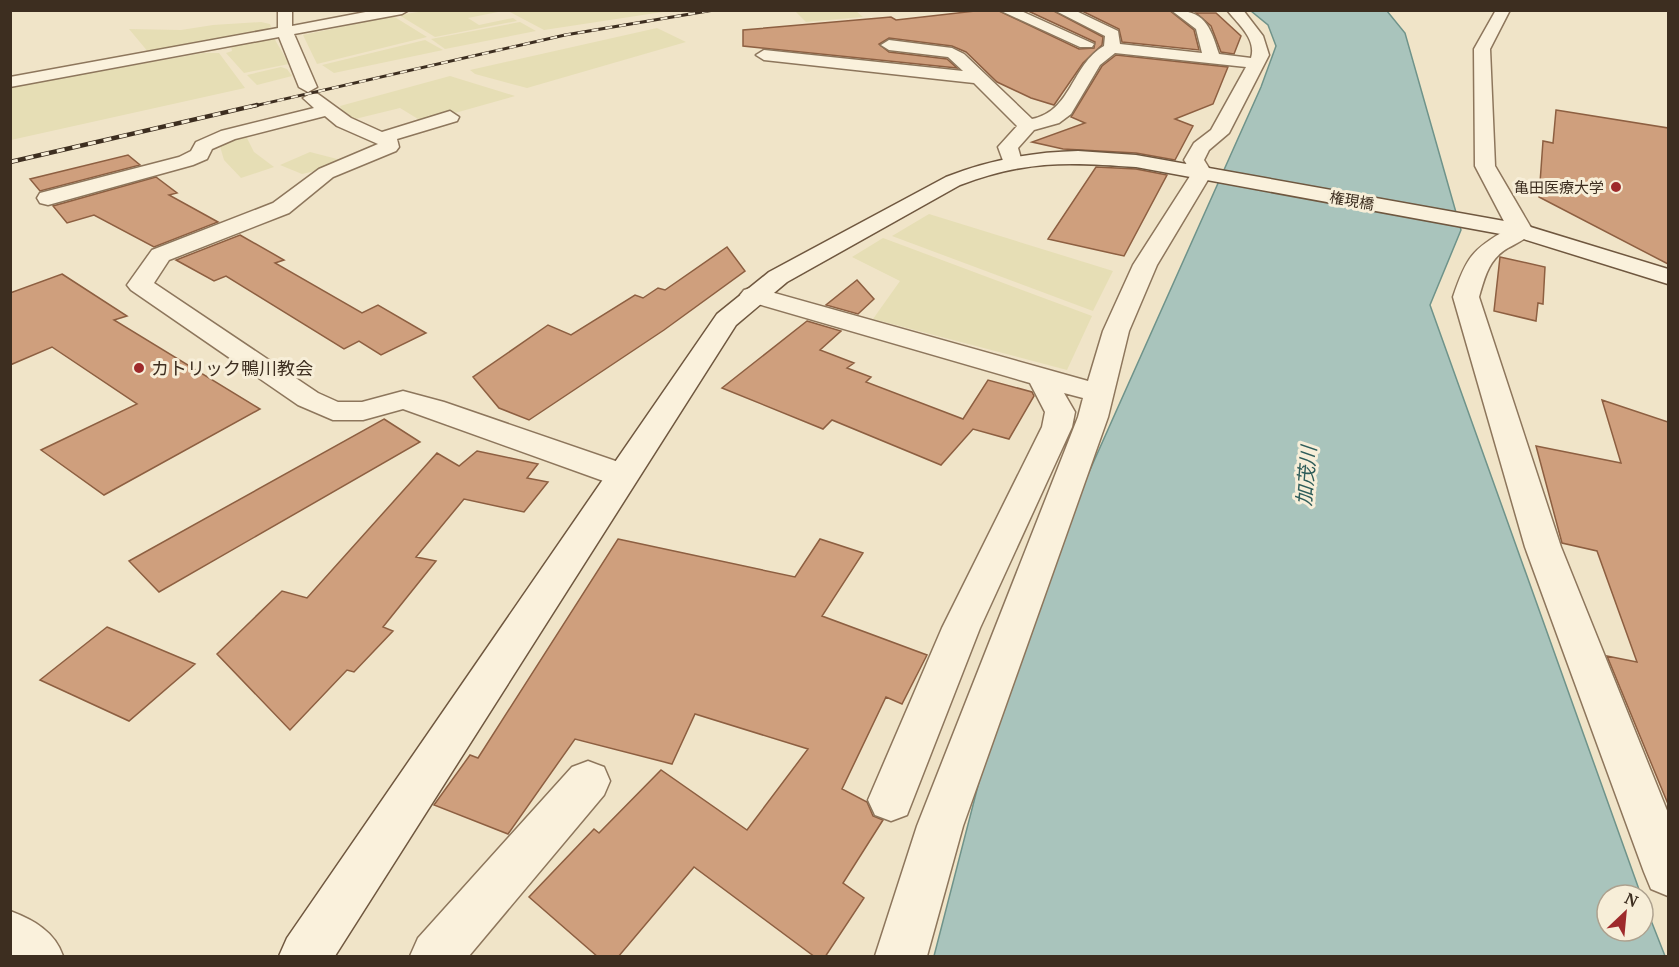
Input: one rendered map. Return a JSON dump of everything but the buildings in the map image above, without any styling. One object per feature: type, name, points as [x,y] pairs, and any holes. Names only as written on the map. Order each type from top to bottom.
[{"type":"street","points":[[285,10],[285,32],[316,99],[344,122],[381,138],[388,142],[389,147],[326,173],[281,208],[160,255],[140,285],[308,399],[333,411],[363,411],[403,400],[433,408],[621,476]]},
{"type":"street","points":[[10,82],[402,10]]},
{"type":"street","points":[[1006,10],[1108,49],[1255,63]]},
{"type":"street","points":[[1012,162],[1008,147],[1028,126],[1055,118],[1069,105],[1090,68],[1108,49],[1113,34],[1060,10]]},
{"type":"street","points":[[1178,10],[1203,27],[1212,58]]},
{"type":"street","points":[[901,957],[940,826],[1093,417],[1116,331],[1145,265],[1207,174],[1194,159],[1201,147],[1220,133],[1255,63],[1261,56],[1260,45],[1253,31],[1234,10]]},
{"type":"street","points":[[1503,10],[1482,49],[1485,166],[1507,229],[1476,264],[1466,297],[1543,547],[1668,872]]},
{"type":"street","points":[[889,45],[952,53],[1028,126]]},
{"type":"street","points":[[764,55],[979,78]]},
{"type":"street","points":[[48,198],[200,155],[203,146],[316,99]]},
{"type":"street","points":[[381,138],[450,117]]},
{"type":"street","name":"権現橋","points":[[305,957],[726,320],[753,295],[778,277],[953,181],[1012,162],[1037,158],[1088,157],[1136,161],[1507,229],[1668,277]]},
{"type":"street","points":[[753,295],[1098,393]]},
{"type":"street","points":[[891,800],[961,628],[1057,427],[1060,412],[1042,378]]},
{"type":"street","points":[[436,957],[588,781]]},
{"type":"street","points":[[10,936],[37,957]]},
{"type":"shaded area","points":[[496,10],[498,12],[468,18],[479,25],[513,18],[517,21],[435,37],[399,15],[425,11]]},
{"type":"shaded area","points":[[508,11],[669,11],[544,30]]},
{"type":"shaded area","points":[[795,11],[856,11],[863,17],[806,22]]},
{"type":"shaded area","points":[[393,16],[427,37],[317,64],[303,35]]},
{"type":"shaded area","points":[[261,22],[270,24],[271,27],[264,31],[149,53],[129,29],[181,30]]},
{"type":"shaded area","points":[[520,22],[536,31],[445,49],[431,39]]},
{"type":"shaded area","points":[[657,28],[686,42],[527,88],[475,74],[470,70]]},
{"type":"shaded area","points":[[274,38],[289,64],[244,73],[226,53],[232,51],[231,46]]},
{"type":"shaded area","points":[[425,40],[443,50],[334,73],[322,65]]},
{"type":"shaded area","points":[[203,53],[219,53],[245,88],[11,140],[11,87]]},
{"type":"shaded area","points":[[281,67],[287,69],[292,76],[257,85],[247,75]]},
{"type":"shaded area","points":[[450,76],[515,96],[423,122],[400,108],[355,119],[343,114],[340,106]]},
{"type":"shaded area","points":[[246,136],[254,152],[274,167],[241,178],[224,160],[219,143]]},
{"type":"shaded area","points":[[310,152],[345,161],[302,174],[280,165]]},
{"type":"shaded area","points":[[929,214],[1113,271],[1093,311],[892,236]]},
{"type":"shaded area","points":[[883,238],[1092,316],[1067,370],[873,319],[900,281],[852,257]]},
{"type":"water","name":"加茂川","points":[[1251,11],[1387,11],[1405,33],[1461,230],[1430,305],[1637,883],[1595,883],[1595,943],[1655,943],[1655,931],[1665,956],[934,956],[1018,631],[1261,87],[1276,46],[1268,25]]},
{"type":"railway","points":[[250,107],[565,35],[714,10]]},
{"type":"railway","points":[[10,162],[257,105]]},
{"type":"place","name":"亀田医療大学","points":[[1616,187]]},
{"type":"place","name":"カトリック鴨川教会","points":[[139,368]]}]
